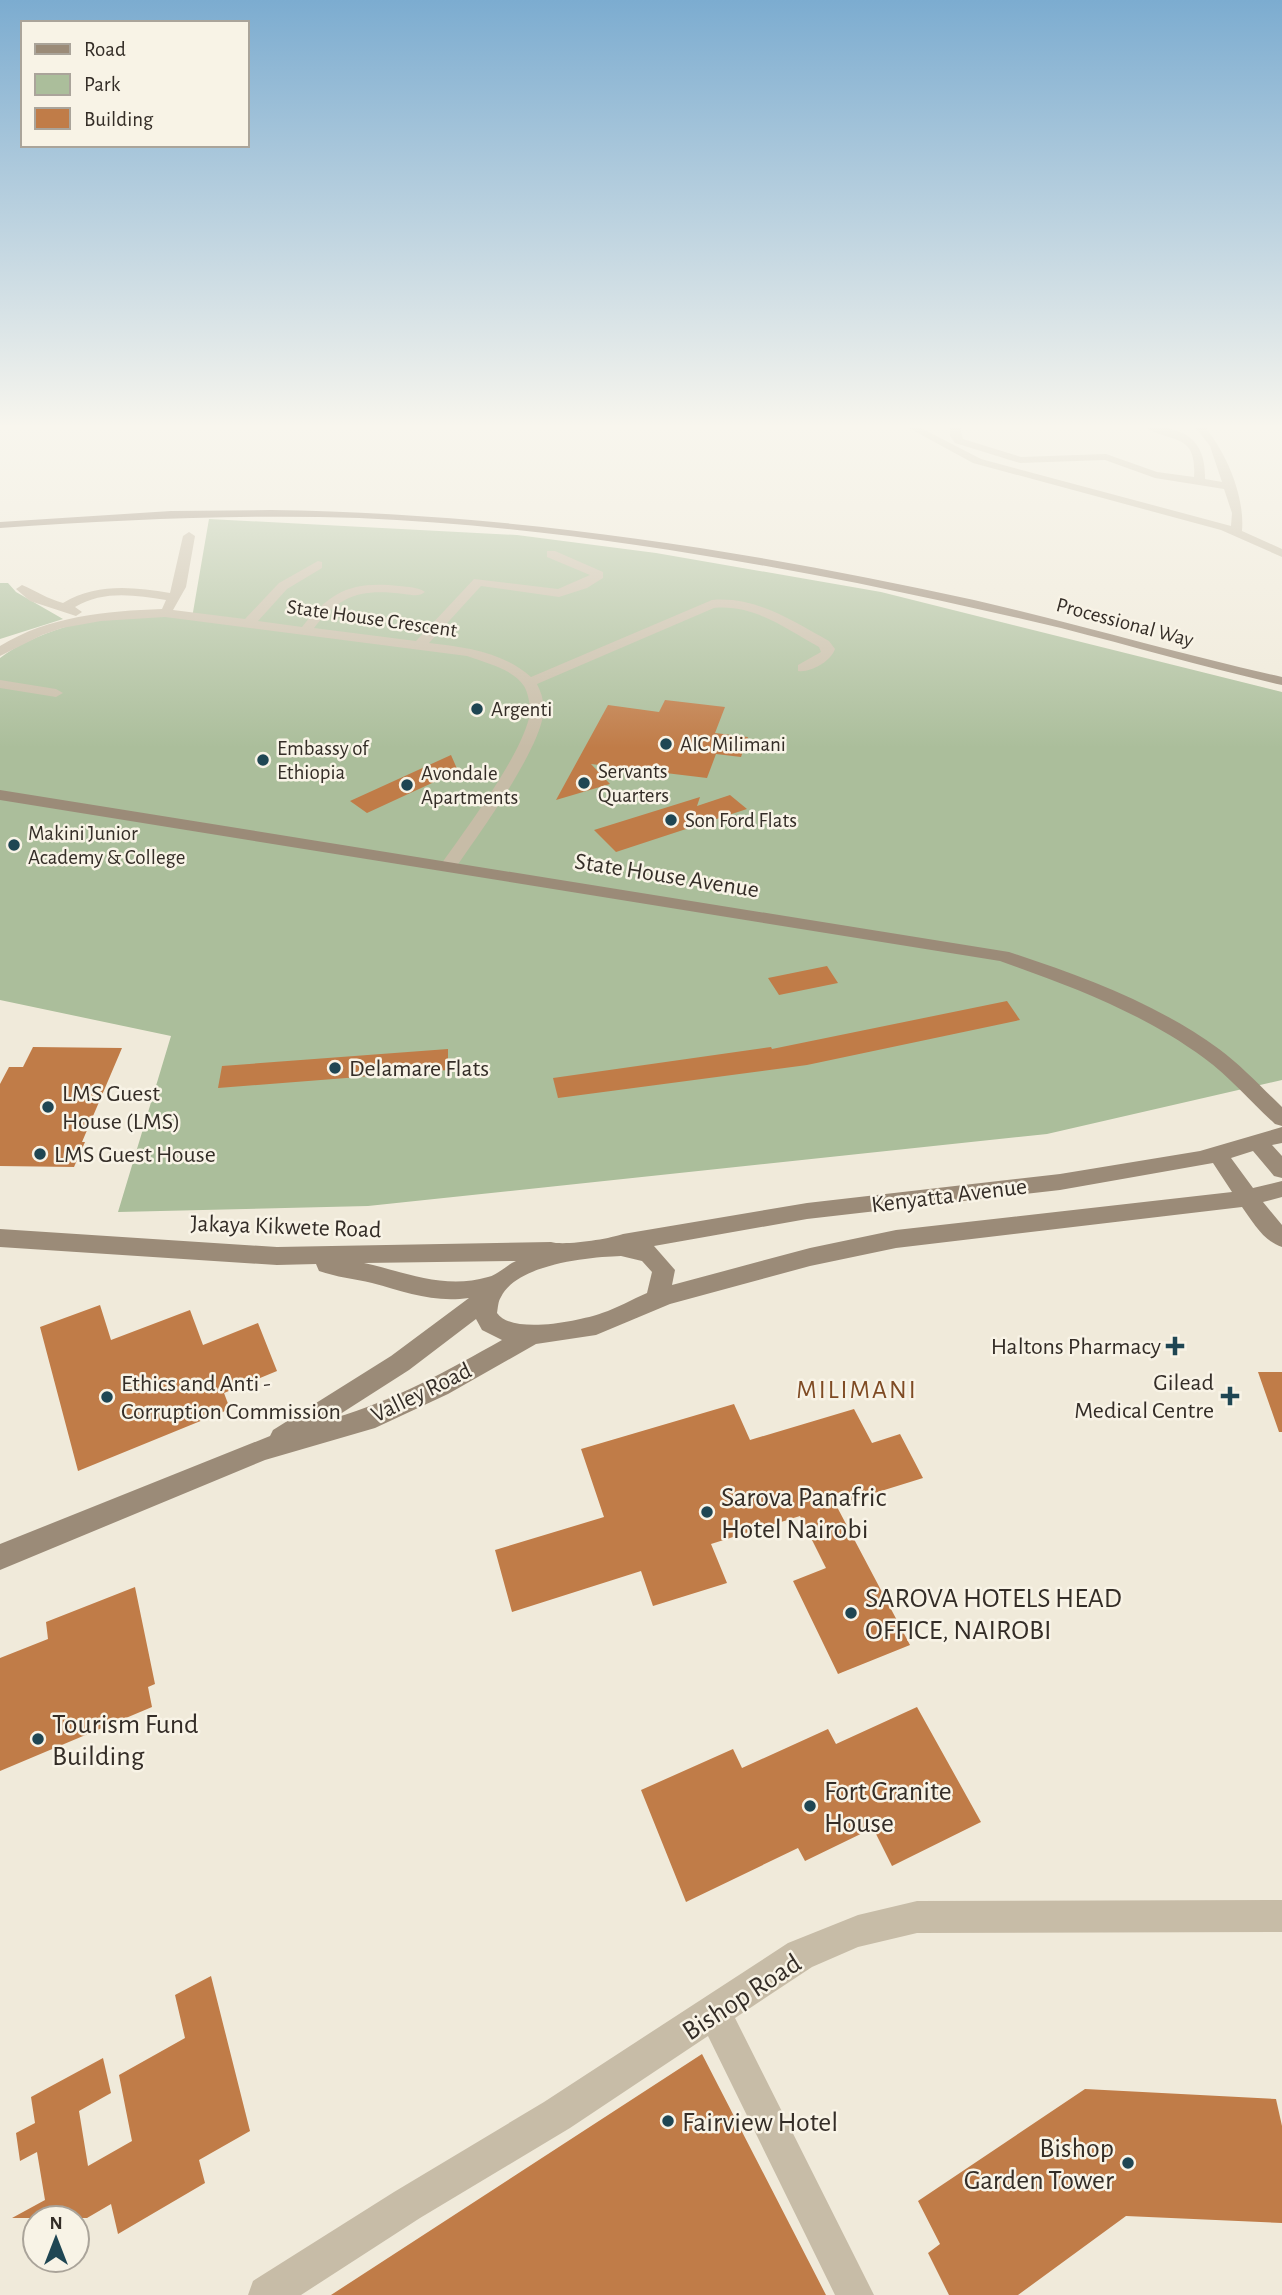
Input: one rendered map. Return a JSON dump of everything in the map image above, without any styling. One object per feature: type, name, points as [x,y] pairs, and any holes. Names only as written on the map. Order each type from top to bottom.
[{"type":"main road","name":"Processional Way","points":[[582,534],[706,552],[869,583],[1040,619],[1282,681]]},
{"type":"main road","name":"State House Avenue","points":[[0,795],[1003,956],[1062,977],[1164,1022],[1236,1073],[1282,1119]]},
{"type":"main road","name":"Kenyatta Avenue","points":[[614,1245],[807,1211],[1060,1182],[1200,1159],[1282,1135]]},
{"type":"main road","points":[[1257,1142],[1282,1170]]},
{"type":"main road","points":[[1217,1153],[1265,1223],[1282,1238]]},
{"type":"main road","name":"Kenyatta Avenue","points":[[533,1334],[596,1325],[658,1298],[869,1245],[986,1228],[1248,1198],[1282,1189]]},
{"type":"main road","points":[[972,1193],[986,1228]]},
{"type":"main road","name":"Jakaya Kikwete Road","points":[[0,1238],[277,1256],[570,1250]]},
{"type":"main road","points":[[570,1250],[614,1245],[637,1248],[653,1254],[661,1262],[666,1279],[658,1298]]},
{"type":"main road","name":"Valley Road","points":[[262,1450],[400,1363],[490,1292],[530,1265],[570,1250]]},
{"type":"main road","points":[[277,1256],[372,1274],[426,1290],[490,1292],[484,1311],[488,1322],[496,1329],[533,1334]]},
{"type":"main road","name":"Valley Road","points":[[0,1558],[262,1450],[366,1420],[439,1387],[533,1334]]},
{"type":"street","points":[[1241,534],[1282,553]]},
{"type":"street","points":[[165,612],[180,587],[189,536]]},
{"type":"street","points":[[421,645],[478,582],[559,593],[583,585],[599,575],[551,554]]},
{"type":"street","points":[[249,623],[283,586],[318,565]]},
{"type":"street","points":[[306,631],[328,604],[347,593],[372,588],[419,592]]},
{"type":"street","points":[[22,589],[46,604],[116,604],[145,594],[172,597]]},
{"type":"street","points":[[448,866],[471,834],[536,719],[535,695],[528,683],[712,604],[724,602],[748,606],[824,644],[828,649],[827,654],[803,668]]},
{"type":"street","points":[[68,605],[92,619]]},
{"type":"street","name":"State House Crescent","points":[[0,652],[12,643],[40,632],[92,619],[124,613],[165,612],[470,652],[521,674],[528,683]]},
{"type":"street","points":[[0,662],[44,637],[93,622],[149,618],[169,622],[183,615]]},
{"type":"street","points":[[0,684],[56,693]]},
{"type":"street","name":"Bishop Road","points":[[267,2295],[407,2205],[557,2115],[800,1955],[858,1931],[917,1917],[1282,1916]]},
{"type":"street","points":[[714,2012],[855,2295]]},
{"type":"green space","points":[[206,534],[517,535],[656,553],[881,592],[1282,692],[1282,1080],[1047,1134],[368,1206],[118,1212],[171,1036],[0,1000],[0,658],[29,641],[82,622],[140,615],[192,618]]},
{"type":"green space","points":[[0,583],[8,583],[16,592],[63,619],[0,639]]},
{"type":"building","name":"AIC Milimani","points":[[665,700],[725,707],[715,733],[748,737],[741,757],[716,754],[707,778],[591,764],[610,784],[556,800],[608,705],[659,712]]},
{"type":"building","name":"Avondale Apartments","points":[[451,755],[458,771],[367,813],[350,801]]},
{"type":"building","name":"Son Ford Flats","points":[[730,795],[747,809],[616,852],[594,830],[700,797],[697,806]]},
{"type":"building","points":[[827,966],[838,983],[779,995],[768,978]]},
{"type":"building","points":[[1007,1001],[1020,1020],[807,1065],[558,1098],[553,1078],[771,1047],[772,1049]]},
{"type":"building","name":"LMS Guest House (LMS)","points":[[33,1047],[122,1048],[74,1167],[0,1166],[0,1084],[9,1067],[23,1067]]},
{"type":"building","name":"Delamare Flats","points":[[448,1049],[448,1070],[218,1088],[222,1066]]},
{"type":"building","points":[[100,1305],[111,1340],[190,1310],[203,1345],[258,1323],[277,1371],[224,1393],[230,1409],[78,1471],[40,1327]]},
{"type":"building","points":[[1258,1372],[1282,1372],[1282,1432],[1279,1432]]},
{"type":"building","name":"Sarova Panafric Hotel Nairobi","points":[[734,1404],[750,1440],[854,1409],[872,1443],[900,1434],[923,1478],[836,1505],[910,1645],[838,1674],[793,1581],[826,1568],[800,1516],[711,1544],[727,1583],[653,1606],[641,1571],[512,1612],[495,1550],[604,1517],[581,1449]]},
{"type":"building","name":"Tourism Fund Building","points":[[135,1587],[155,1684],[148,1687],[152,1707],[0,1771],[0,1658],[48,1639],[46,1622]]},
{"type":"building","name":"Fort Granite House","points":[[917,1707],[981,1822],[892,1866],[873,1828],[805,1861],[798,1848],[686,1902],[641,1790],[733,1749],[742,1768],[828,1729],[836,1744]]},
{"type":"building","points":[[211,1976],[250,2131],[199,2160],[205,2183],[118,2234],[111,2204],[91,2216],[91,2204],[38,2204],[45,2200],[37,2152],[20,2161],[16,2133],[35,2123],[31,2097],[103,2058],[111,2093],[79,2111],[88,2166],[132,2141],[119,2075],[185,2038],[175,1995]]},
{"type":"building","name":"Fairview Hotel","points":[[702,2054],[826,2295],[331,2295]]},
{"type":"building","name":"Bishop Garden Tower","points":[[1085,2089],[1276,2099],[1282,2126],[1282,2223],[1126,2216],[1018,2295],[949,2295],[928,2253],[940,2244],[918,2201]]},
{"type":"place","name":"Argenti","points":[[477,709]]},
{"type":"place","name":"AIC Milimani","points":[[666,744]]},
{"type":"place","name":"Embassy of Ethiopia","points":[[263,760]]},
{"type":"place","name":"Servants Quarters","points":[[584,783]]},
{"type":"place","name":"Avondale Apartments","points":[[407,785]]},
{"type":"place","name":"Son Ford Flats","points":[[671,820]]},
{"type":"place","name":"Makini Junior Academy & College","points":[[14,845]]},
{"type":"place","name":"Delamare Flats","points":[[335,1068]]},
{"type":"place","name":"LMS Guest House (LMS)","points":[[48,1107]]},
{"type":"place","name":"LMS Guest House","points":[[40,1154]]},
{"type":"place","name":"Haltons Pharmacy","points":[[1175,1346]]},
{"type":"place","name":"Gilead Medical Centre","points":[[1230,1396]]},
{"type":"place","name":"Ethics and Anti - Corruption Commission","points":[[107,1397]]},
{"type":"place","name":"Sarova Panafric Hotel Nairobi","points":[[707,1512]]},
{"type":"place","name":"SAROVA HOTELS HEAD OFFICE, NAIROBI","points":[[851,1613]]},
{"type":"place","name":"Tourism Fund Building","points":[[38,1739]]},
{"type":"place","name":"Fort Granite House","points":[[810,1806]]},
{"type":"place","name":"Fairview Hotel","points":[[668,2121]]},
{"type":"place","name":"Bishop Garden Tower","points":[[1128,2163]]},
{"type":"district","name":"MILIMANI","points":[[857,1389]]}]
